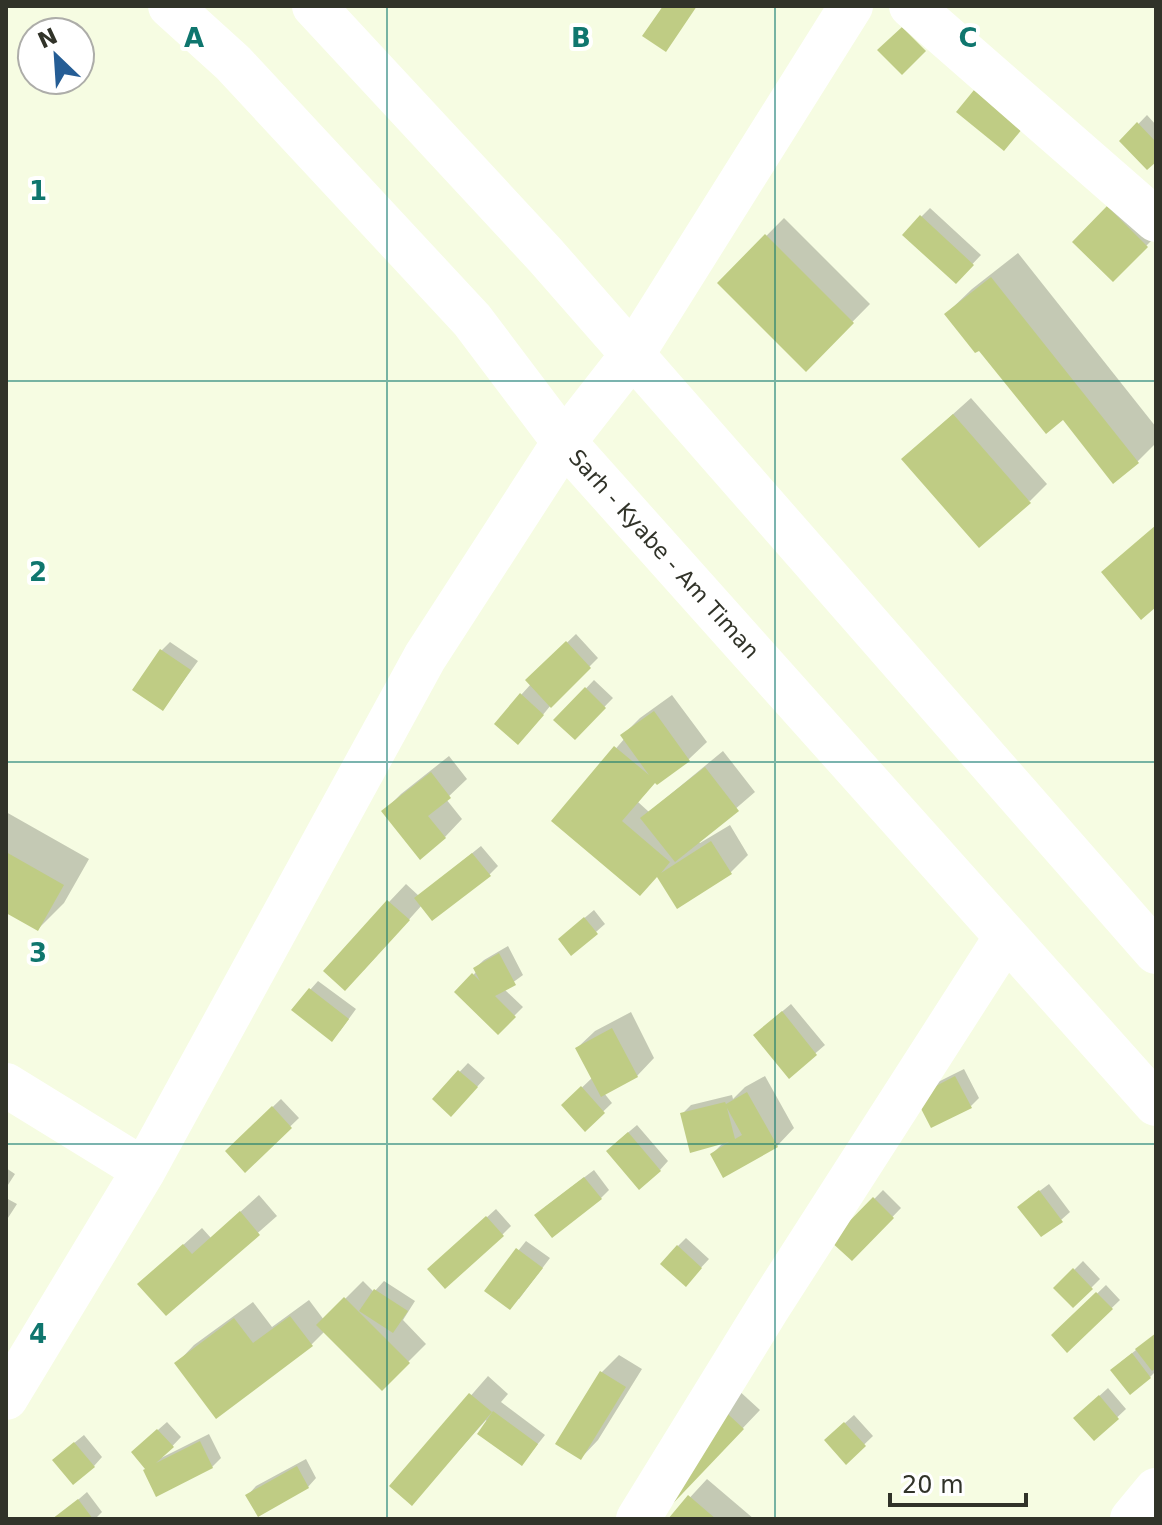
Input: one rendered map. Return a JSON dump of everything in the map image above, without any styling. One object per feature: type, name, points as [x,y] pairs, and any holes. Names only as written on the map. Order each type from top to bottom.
[{"type":"main road","name":"Sarh - Kyabe - Am Timan","points":[[170,6],[233,63],[472,320],[564,442],[1156,1104]]},
{"type":"main road","points":[[314,6],[546,256],[1156,952]]},
{"type":"main road","points":[[6,1398],[144,1170],[425,657],[564,442],[632,355],[851,6]]},
{"type":"main road","points":[[911,6],[1156,220]]},
{"type":"main road","points":[[638,1519],[768,1308],[1006,937]]},
{"type":"main road","points":[[6,1085],[144,1170]]},
{"type":"main road","points":[[1132,1519],[1156,1490]]},
{"type":"building","points":[[663,6],[697,6],[666,52],[642,36]]},
{"type":"building","points":[[902,27],[926,51],[902,75],[877,50]]},
{"type":"building","points":[[974,90],[1023,128],[1004,151],[956,112]]},
{"type":"building","points":[[1137,122],[1156,142],[1156,162],[1147,170],[1119,141]]},
{"type":"building","points":[[1107,206],[1148,247],[1113,282],[1072,242]]},
{"type":"building","points":[[920,215],[974,265],[956,284],[902,235]]},
{"type":"building","points":[[765,234],[854,323],[806,372],[717,283]]},
{"type":"building","points":[[991,277],[1139,463],[1113,484],[1063,420],[1046,434],[979,351],[975,353],[944,314]]},
{"type":"building","points":[[953,414],[1031,503],[979,548],[901,459]]},
{"type":"building","points":[[1156,525],[1156,607],[1141,620],[1101,572]]},
{"type":"building","points":[[566,641],[591,668],[551,708],[525,680]]},
{"type":"building","points":[[160,649],[191,670],[163,711],[132,690]]},
{"type":"building","points":[[585,687],[606,708],[575,740],[553,720]]},
{"type":"building","points":[[520,693],[544,715],[518,745],[494,724]]},
{"type":"building","points":[[654,711],[690,761],[657,785],[655,783],[622,821],[670,862],[661,873],[711,841],[732,874],[677,909],[657,877],[640,896],[551,821],[614,746],[649,775],[620,735]]},
{"type":"building","points":[[705,767],[739,811],[675,862],[640,818]]},
{"type":"building","points":[[431,772],[451,798],[428,816],[446,838],[420,860],[381,811]]},
{"type":"building","points":[[6,852],[64,885],[38,931],[6,913]]},
{"type":"building","points":[[472,853],[491,876],[432,921],[414,898]]},
{"type":"building","points":[[387,900],[410,920],[345,991],[323,971]]},
{"type":"building","points":[[584,917],[598,934],[571,956],[558,939]]},
{"type":"building","points":[[499,953],[516,985],[495,996],[516,1017],[498,1035],[454,992],[472,973],[480,981],[473,968]]},
{"type":"building","points":[[309,988],[349,1019],[332,1042],[291,1010]]},
{"type":"building","points":[[782,1011],[817,1055],[789,1079],[753,1035]]},
{"type":"building","points":[[612,1028],[638,1077],[601,1097],[575,1048]]},
{"type":"building","points":[[458,1070],[478,1087],[451,1117],[432,1099]]},
{"type":"building","points":[[955,1076],[972,1108],[931,1128],[915,1097]]},
{"type":"building","points":[[581,1086],[605,1113],[585,1132],[561,1105]]},
{"type":"building","points":[[747,1092],[778,1147],[723,1178],[710,1154],[729,1142],[690,1153],[680,1113],[726,1104]],"holes":[[[727,1108],[742,1135],[735,1139]]]},
{"type":"building","points":[[272,1106],[292,1128],[245,1173],[225,1151]]},
{"type":"building","points":[[628,1132],[661,1171],[639,1190],[606,1151]]},
{"type":"building","points":[[584,1177],[602,1199],[552,1238],[534,1215]]},
{"type":"building","points":[[1039,1190],[1063,1222],[1041,1237],[1017,1207]]},
{"type":"building","points":[[873,1197],[894,1218],[852,1261],[830,1241]]},
{"type":"building","points":[[240,1211],[260,1235],[166,1316],[137,1284],[183,1244],[192,1254]]},
{"type":"building","points":[[486,1216],[504,1236],[445,1289],[427,1269]]},
{"type":"building","points":[[677,1245],[702,1268],[686,1287],[660,1264]]},
{"type":"building","points":[[516,1248],[543,1268],[510,1310],[484,1291]]},
{"type":"building","points":[[1073,1268],[1093,1289],[1073,1308],[1053,1288]]},
{"type":"building","points":[[374,1289],[408,1311],[393,1333],[359,1311]]},
{"type":"building","points":[[1096,1292],[1113,1309],[1067,1353],[1051,1335]]},
{"type":"building","points":[[344,1297],[410,1363],[382,1391],[316,1325]]},
{"type":"building","points":[[290,1316],[313,1346],[216,1419],[174,1363],[234,1318],[253,1343]]},
{"type":"building","points":[[1156,1333],[1156,1368],[1152,1371],[1135,1349]]},
{"type":"building","points":[[1132,1353],[1151,1378],[1130,1395],[1110,1370]]},
{"type":"building","points":[[600,1371],[626,1387],[581,1460],[555,1444]]},
{"type":"building","points":[[469,1393],[492,1412],[412,1506],[389,1486]]},
{"type":"building","points":[[1099,1395],[1119,1419],[1094,1441],[1073,1418]]},
{"type":"building","points":[[717,1404],[744,1429],[662,1515]]},
{"type":"building","points":[[493,1411],[538,1444],[522,1466],[477,1434]]},
{"type":"building","points":[[844,1422],[866,1446],[846,1465],[824,1440]]},
{"type":"building","points":[[157,1429],[174,1447],[156,1463],[200,1441],[213,1468],[156,1497],[145,1469],[131,1452]]},
{"type":"building","points":[[74,1442],[95,1467],[73,1485],[52,1460]]},
{"type":"building","points":[[297,1466],[309,1488],[258,1517],[245,1495]]},
{"type":"building","points":[[688,1495],[716,1519],[668,1519]]},
{"type":"building","points":[[78,1499],[93,1519],[52,1519]]}]
